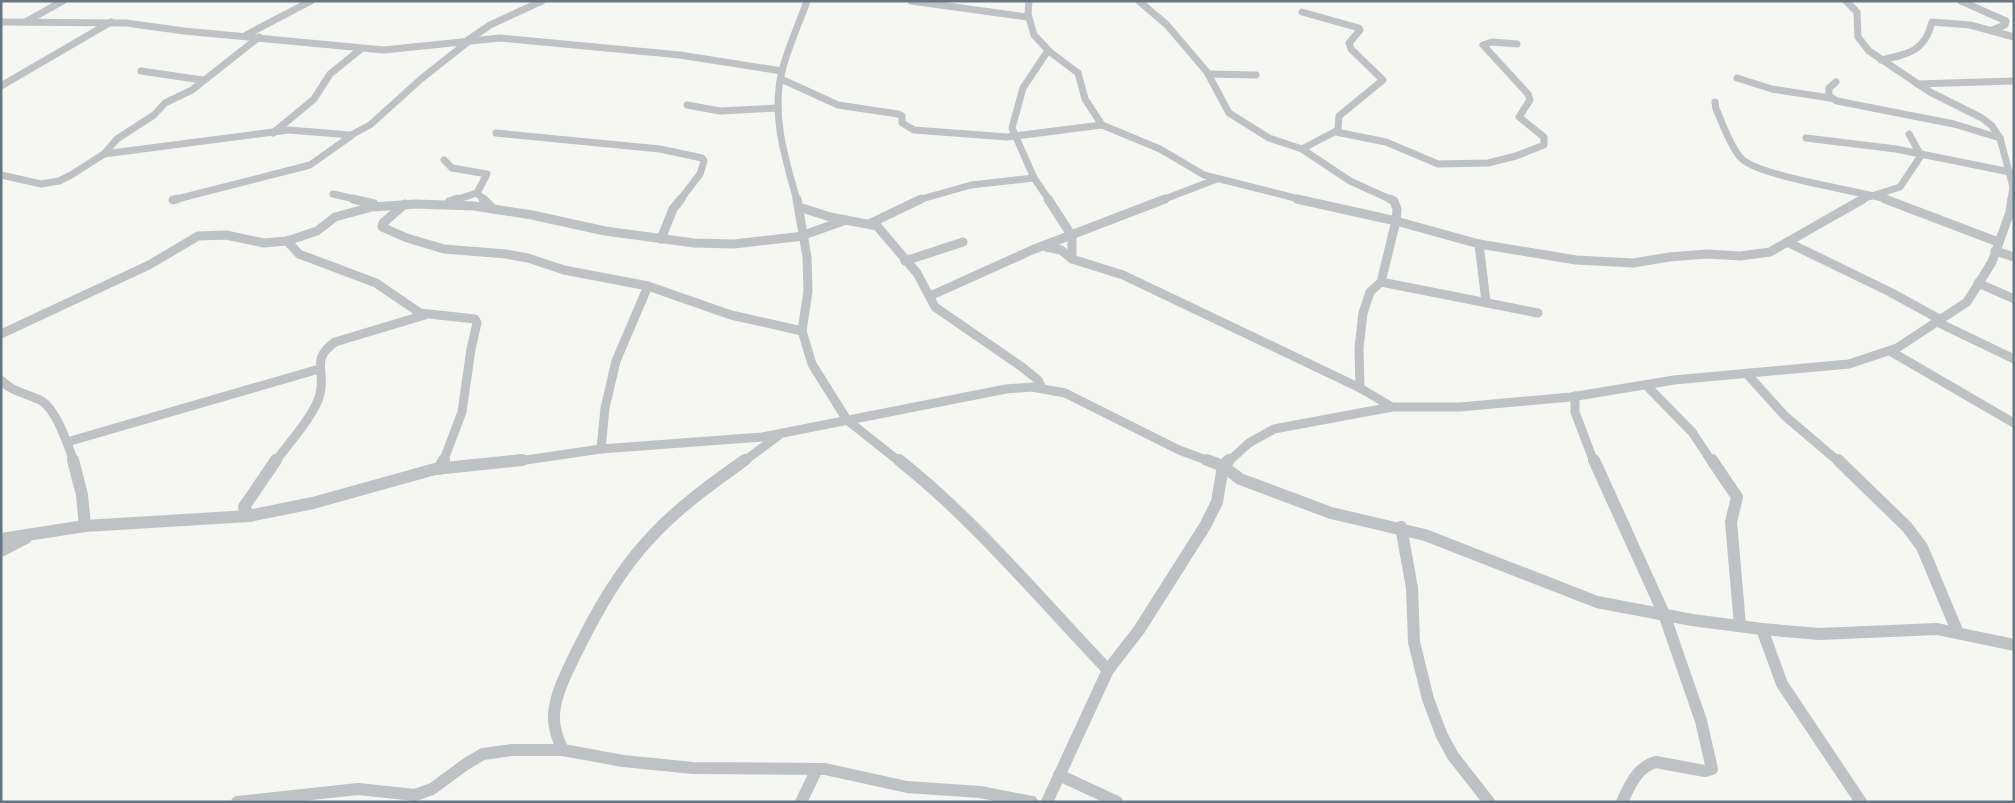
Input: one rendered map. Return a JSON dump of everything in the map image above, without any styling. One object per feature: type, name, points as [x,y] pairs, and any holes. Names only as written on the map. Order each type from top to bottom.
[{"type":"street","points":[[26,22],[63,1]]},
{"type":"street","points":[[246,35],[269,21],[295,11],[311,1]]},
{"type":"street","points":[[173,200],[310,165],[370,125],[468,40],[490,25],[542,1]]},
{"type":"street","points":[[807,1],[782,75],[778,108],[781,145],[799,207],[804,236],[808,291],[802,331],[812,364],[847,420],[911,470],[946,501],[998,552],[1108,670]]},
{"type":"street","points":[[912,1],[1027,17]]},
{"type":"street","points":[[1029,1],[1027,17],[1047,52],[1078,74],[1085,100],[1102,125]]},
{"type":"street","points":[[1139,1],[1167,25],[1208,74],[1229,113],[1269,138],[1302,149],[1350,181],[1394,201],[1397,209],[1396,221],[1381,282],[1370,292],[1364,313],[1359,348],[1360,388]]},
{"type":"street","points":[[1961,1],[2006,21],[2005,25],[1992,30]]},
{"type":"street","points":[[1047,802],[1108,670],[1139,630],[1205,526],[1217,502],[1224,466],[1249,443],[1274,430],[1392,407],[1460,407],[1575,396],[1646,384],[1849,364],[1890,351],[1967,302],[1992,262],[2010,212],[2013,187],[2011,169],[2002,143],[1992,126],[1982,118],[1917,84],[1881,60],[1862,44],[1858,31],[1859,18],[1854,6],[1848,2]]},
{"type":"street","points":[[1302,12],[1359,28],[1360,30],[1349,43],[1351,49],[1383,80],[1339,116],[1340,128],[1336,132],[1302,149]]},
{"type":"street","points":[[1,22],[111,22],[384,50],[500,38],[680,55],[772,67],[782,75],[838,105],[898,114],[902,116],[902,123],[914,130],[1015,137],[1102,125],[1160,149],[1192,169],[1217,179],[1396,221],[1479,244],[1576,260],[1624,263],[1707,254],[1740,256],[1770,252],[1857,201],[1900,187],[1921,154]]},
{"type":"street","points":[[1,86],[111,22]]},
{"type":"street","points":[[1881,60],[1901,56],[1916,49],[1929,37],[1932,22],[1992,30],[2014,37]]},
{"type":"street","points":[[104,154],[117,139],[154,115],[165,102],[187,94],[202,80],[259,37]]},
{"type":"street","points":[[1336,132],[1386,142],[1438,164],[1488,163],[1516,156],[1544,144],[1544,136],[1519,117],[1530,100],[1528,94],[1483,46],[1488,42],[1517,44]]},
{"type":"street","points":[[272,133],[318,96],[318,90],[333,72],[361,49]]},
{"type":"street","points":[[1047,52],[1023,88],[1012,128],[1034,178],[1072,236],[1072,258]]},
{"type":"street","points":[[141,71],[144,73],[202,80]]},
{"type":"street","points":[[1208,74],[1256,74]]},
{"type":"street","points":[[1737,78],[1765,87],[1830,98],[1864,108],[1954,124],[2014,148]]},
{"type":"street","points":[[1917,84],[2014,81]]},
{"type":"street","points":[[1830,98],[1829,88],[1836,82]]},
{"type":"street","points":[[1715,102],[1716,108],[1740,158],[1747,164],[1764,170],[1876,196],[1953,222],[2014,257]]},
{"type":"street","points":[[688,105],[720,111],[778,108]]},
{"type":"street","points":[[1,175],[41,184],[52,183],[70,175],[104,154],[126,150],[301,130],[351,136]]},
{"type":"street","points":[[496,134],[660,149],[702,158],[704,161],[700,174],[673,209],[661,239]]},
{"type":"street","points":[[1909,134],[1921,154]]},
{"type":"street","points":[[1806,138],[2011,169]]},
{"type":"street","points":[[109,147],[126,150]]},
{"type":"street","points":[[444,160],[452,168],[485,172],[487,176],[477,193],[444,204]]},
{"type":"street","points":[[871,223],[903,206],[969,184],[1011,178],[1034,178]]},
{"type":"street","points":[[930,296],[1043,246],[1217,179]]},
{"type":"street","points":[[477,193],[494,208]]},
{"type":"street","points":[[333,194],[360,202],[388,205]]},
{"type":"street","points":[[405,204],[383,223],[382,227],[407,238],[444,249],[528,258],[564,270],[648,286],[730,315],[802,331]]},
{"type":"street","points":[[1,334],[149,265],[198,236],[216,234],[264,242],[287,241],[317,231],[343,214],[388,205],[444,204],[494,208],[661,239],[734,244],[804,236],[846,220]]},
{"type":"street","points":[[799,207],[846,220],[871,223],[890,239],[905,261],[917,273],[935,307],[942,314],[1022,367],[1038,380],[1042,388]]},
{"type":"street","points":[[287,241],[300,254],[376,284],[425,315]]},
{"type":"street","points":[[905,261],[963,242]]},
{"type":"street","points":[[1787,242],[1890,292],[1939,321],[2014,359]]},
{"type":"street","points":[[1479,244],[1486,302]]},
{"type":"street","points":[[1043,246],[1061,250],[1072,258],[1123,275],[1182,305],[1360,388],[1392,407]]},
{"type":"street","points":[[1381,282],[1538,313]]},
{"type":"street","points":[[1978,284],[2014,299]]},
{"type":"street","points":[[601,449],[605,408],[616,361],[648,286]]},
{"type":"street","points":[[249,516],[244,507],[248,499],[291,441],[320,393],[318,369],[323,351],[335,342],[425,315],[472,318],[477,323],[468,365],[463,409],[455,434],[439,469]]},
{"type":"street","points":[[1890,351],[2014,423]]},
{"type":"street","points":[[67,442],[318,369]]},
{"type":"street","points":[[1747,374],[1785,416],[1846,467],[1907,527],[1920,543],[1958,633]]},
{"type":"street","points":[[1,380],[15,393],[45,402],[67,442],[80,482],[85,506],[85,526]]},
{"type":"street","points":[[1646,384],[1692,432],[1736,497],[1737,505],[1730,522],[1740,626]]},
{"type":"street","points":[[1,539],[85,526],[249,516],[313,503],[393,479],[439,469],[517,461],[601,449],[780,434],[1006,389],[1042,388],[1065,393],[1179,450],[1224,466],[1240,479],[1318,508],[1358,520],[1401,528],[1458,547],[1597,602],[1762,629],[1819,634],[1907,632],[1937,629],[2014,645]]},
{"type":"street","points":[[1575,396],[1575,412],[1587,446],[1664,614],[1701,721],[1712,769],[1705,771],[1693,770],[1656,762],[1649,763],[1633,781],[1622,802]]},
{"type":"street","points":[[563,750],[552,727],[557,697],[588,629],[623,570],[639,550],[680,510],[780,434]]},
{"type":"street","points":[[1401,528],[1412,588],[1414,642],[1428,699],[1442,736],[1453,756],[1489,802]]},
{"type":"street","points":[[1,551],[33,534]]},
{"type":"street","points":[[1762,629],[1782,684],[1861,802]]},
{"type":"street","points":[[237,802],[293,794],[336,792],[351,788],[416,796],[429,791],[464,764],[482,754],[498,750],[563,750],[623,761],[693,768],[817,769],[907,786],[980,792],[1032,802]]},
{"type":"street","points":[[801,802],[817,769]]},
{"type":"street","points":[[1059,775],[1117,802]]}]
